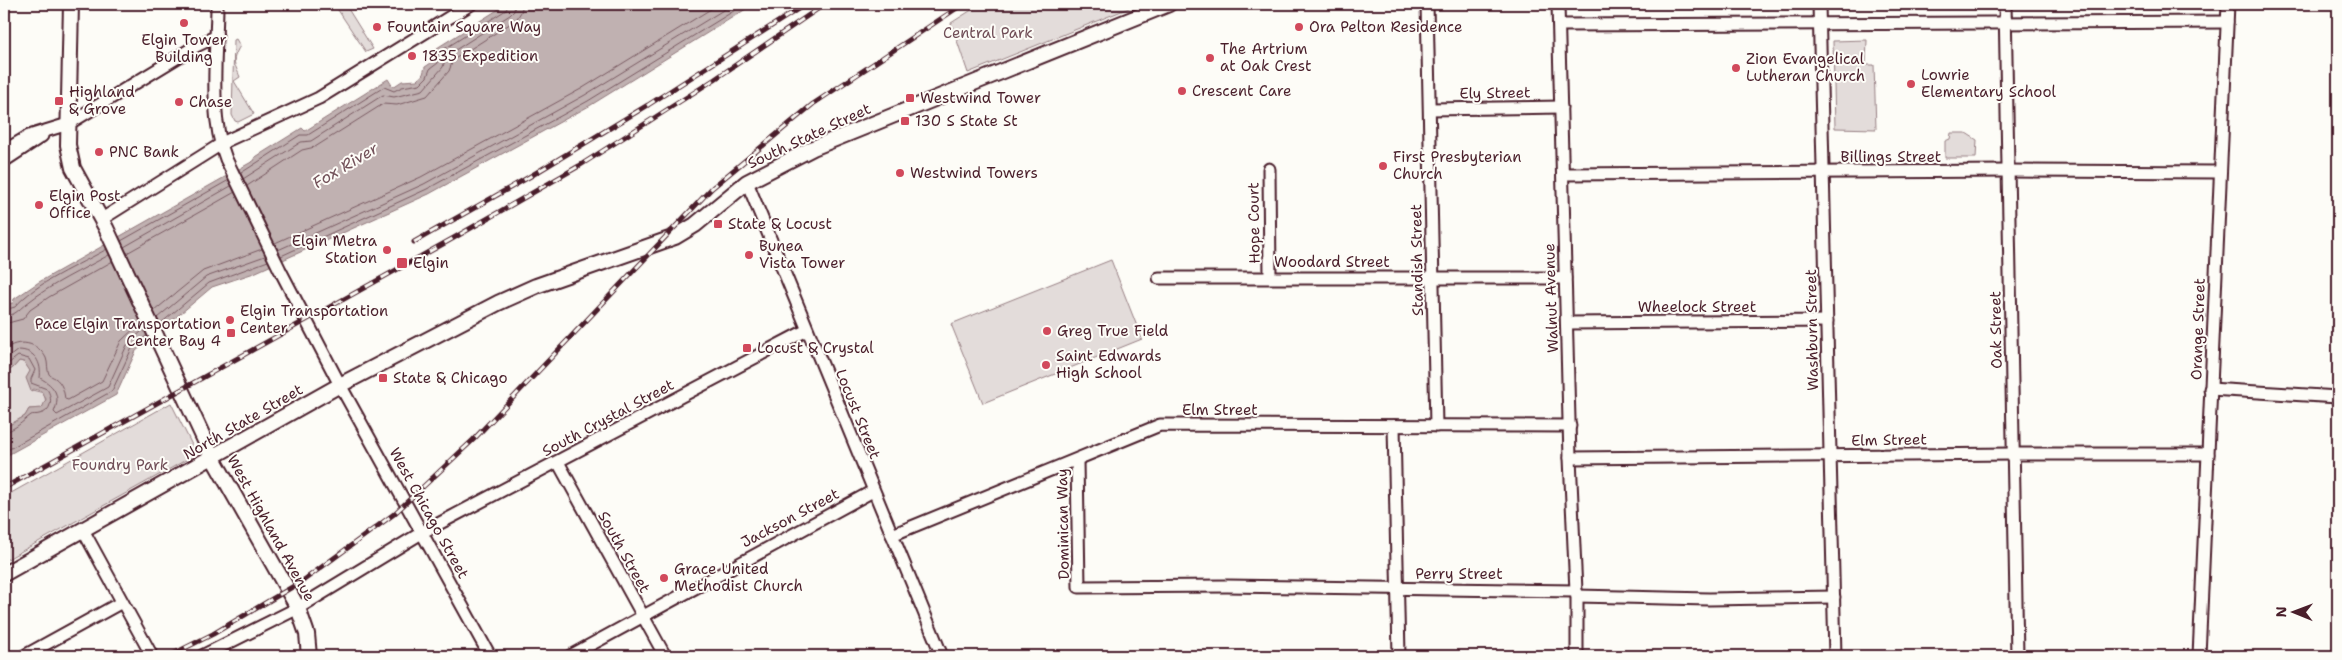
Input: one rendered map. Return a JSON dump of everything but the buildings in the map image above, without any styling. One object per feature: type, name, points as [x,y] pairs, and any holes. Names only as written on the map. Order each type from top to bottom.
[{"type":"main road","name":"West Highland Avenue","points":[[71,4],[68,124],[70,159],[104,223],[213,458],[298,608],[306,634],[309,656]]},
{"type":"main road","name":"South State Street","points":[[340,384],[498,303],[536,286],[675,237],[696,225],[747,182],[813,148],[1169,4]]},
{"type":"main road","name":"North State Street","points":[[4,574],[213,458],[340,384]]},
{"type":"street","name":"West Chicago Street","points":[[218,4],[216,120],[221,146],[226,159],[280,270],[340,384],[490,656]]},
{"type":"street","points":[[104,223],[221,146],[319,98],[471,4]]},
{"type":"street","name":"Standish Street","points":[[1427,4],[1436,426]]},
{"type":"street","name":"Walnut Avenue","points":[[1558,4],[1577,656]]},
{"type":"street","name":"Washburn Street","points":[[1819,4],[1835,656]]},
{"type":"street","name":"Oak Street","points":[[2005,4],[2017,656]]},
{"type":"street","name":"Orange Street","points":[[2199,656],[2228,4]]},
{"type":"street","points":[[1559,25],[2227,22]]},
{"type":"street","points":[[4,151],[29,136],[68,124],[196,46],[217,36]]},
{"type":"street","name":"Ely Street","points":[[1430,109],[1561,107]]},
{"type":"street","points":[[4,161],[49,130]]},
{"type":"street","name":"Hope Court","points":[[1269,169],[1270,277]]},
{"type":"street","name":"Billings Street","points":[[1563,174],[2009,171],[2220,172]]},
{"type":"street","name":"Locust Street","points":[[747,182],[942,656]]},
{"type":"street","name":"Woodard Street","points":[[1159,278],[1565,278]]},
{"type":"street","name":"Wheelock Street","points":[[1567,323],[1827,321]]},
{"type":"street","name":"South Crystal Street","points":[[202,656],[298,608],[423,532],[807,330]]},
{"type":"street","points":[[2210,389],[2338,397]]},
{"type":"street","name":"Elm Street","points":[[892,535],[1160,425],[1570,426]]},
{"type":"street","points":[[1394,426],[1396,590],[1399,656]]},
{"type":"street","name":"Elm Street","points":[[1570,458],[2208,454]]},
{"type":"street","name":"Dominican Way","points":[[1077,460],[1079,587]]},
{"type":"street","name":"South Street","points":[[558,462],[665,656]]},
{"type":"street","name":"Jackson Street","points":[[570,656],[873,490]]},
{"type":"street","points":[[83,530],[152,656]]},
{"type":"street","name":"Perry Street","points":[[1079,587],[1227,586],[1396,590],[1476,588],[1709,599],[1834,597]]},
{"type":"street","points":[[24,656],[122,602]]},
{"type":"green space","points":[[334,4],[345,4],[373,49],[366,52]]},
{"type":"green space","name":"Central Park","points":[[981,4],[1139,4],[968,73],[951,23]]},
{"type":"green space","points":[[236,39],[240,46],[235,55],[234,62],[240,77],[234,81],[254,114],[238,122],[235,121],[232,115],[234,40]]},
{"type":"green space","points":[[1867,40],[1866,65],[1874,65],[1876,129],[1835,128],[1833,41]]},
{"type":"green space","points":[[1951,133],[1966,133],[1977,140],[1976,158],[1945,158],[1945,141],[1950,139]]},
{"type":"green space","name":"Greg True Field","points":[[1111,260],[1142,339],[983,403],[951,324]]},
{"type":"green space","points":[[19,361],[24,362],[29,368],[32,390],[44,393],[46,403],[40,409],[29,409],[25,416],[4,428],[4,373],[13,368]]},
{"type":"green space","name":"Foundry Park","points":[[171,403],[195,451],[192,453],[193,456],[4,561],[4,497]]},
{"type":"water","name":"Fox River","points":[[507,4],[754,4],[591,105],[429,194],[254,273],[212,287],[136,351],[116,395],[4,457],[4,428],[25,416],[29,409],[42,408],[46,399],[41,391],[34,389],[31,391],[26,378],[30,371],[24,362],[19,361],[13,368],[4,373],[4,304],[13,303],[14,299],[39,282],[255,160],[254,158],[302,128],[305,131],[388,79],[393,87],[402,81],[417,80],[423,74],[425,67],[434,61],[429,53]]},
{"type":"railway","points":[[414,242],[529,177],[648,105],[806,4]]},
{"type":"railway","points":[[4,488],[452,239],[579,166],[715,79],[825,4]]},
{"type":"railway","points":[[169,656],[213,634],[304,580],[394,514],[473,440],[712,188],[813,104],[963,4]]},
{"type":"place","name":"Elgin Tower Building","points":[[184,23]]},
{"type":"place","name":"Fountain Square Way","points":[[377,27]]},
{"type":"place","name":"Ora Pelton Residence","points":[[1299,27]]},
{"type":"place","name":"1835 Expedition","points":[[412,56]]},
{"type":"place","name":"The Artrium at Oak Crest","points":[[1210,58]]},
{"type":"place","name":"Zion Evangelical Lutheran Church","points":[[1736,68]]},
{"type":"place","name":"Lowrie Elementary School","points":[[1911,84]]},
{"type":"place","name":"Crescent Care","points":[[1182,91]]},
{"type":"place","name":"Westwind Tower","points":[[910,98]]},
{"type":"place","name":"Highland & Grove","points":[[59,101]]},
{"type":"place","name":"Chase","points":[[179,102]]},
{"type":"place","name":"130 S State St","points":[[905,121]]},
{"type":"place","name":"PNC Bank","points":[[99,152]]},
{"type":"place","name":"First Presbyterian Church","points":[[1383,166]]},
{"type":"place","name":"Westwind Towers","points":[[900,173]]},
{"type":"place","name":"Elgin Post Office","points":[[39,205]]},
{"type":"place","name":"State & Locust","points":[[718,224]]},
{"type":"place","name":"Elgin Metra Station","points":[[387,250]]},
{"type":"place","name":"Bunea Vista Tower","points":[[749,255]]},
{"type":"place","name":"Elgin","points":[[402,263]]},
{"type":"place","name":"Elgin Transportation Center","points":[[230,320]]},
{"type":"place","name":"Greg True Field","points":[[1047,331]]},
{"type":"place","name":"Pace Elgin Transportation Center Bay 4","points":[[231,333]]},
{"type":"place","name":"Locust & Crystal","points":[[747,348]]},
{"type":"place","name":"Saint Edwards High School","points":[[1046,365]]},
{"type":"place","name":"State & Chicago","points":[[383,378]]},
{"type":"place","name":"Grace United Methodist Church","points":[[664,578]]}]
